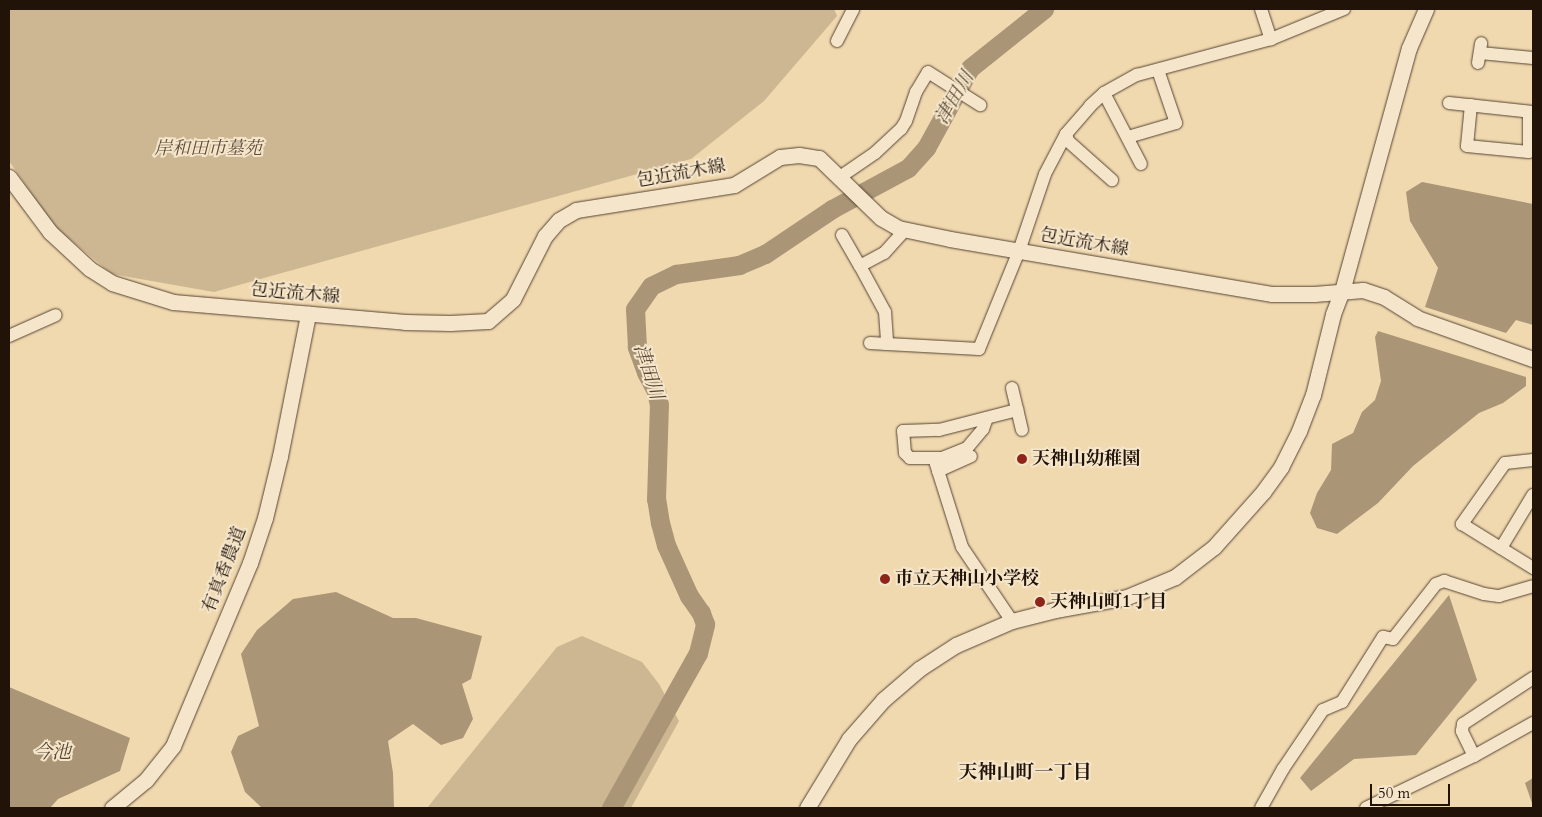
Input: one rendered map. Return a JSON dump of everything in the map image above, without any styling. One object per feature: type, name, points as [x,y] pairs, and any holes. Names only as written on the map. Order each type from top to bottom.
[{"type":"street","points":[[837,41],[853,9]]},
{"type":"street","points":[[1261,9],[1271,39]]},
{"type":"street","points":[[870,343],[979,349],[1019,251],[1045,174],[1066,134],[1104,93],[1125,80],[1271,39],[1344,9]]},
{"type":"street","points":[[807,808],[849,739],[867,717],[902,682],[919,669],[956,645],[1012,621],[1055,610],[1099,604],[1145,591],[1175,577],[1214,547],[1263,492],[1281,467],[1299,431],[1313,395],[1333,314],[1342,291],[1410,48],[1426,9]]},
{"type":"street","points":[[1480,53],[1533,58]]},
{"type":"street","points":[[1128,138],[1176,123],[1158,70]]},
{"type":"street","points":[[843,181],[900,129],[906,121],[916,92],[928,72],[980,105]]},
{"type":"street","points":[[1104,93],[1142,164]]},
{"type":"street","points":[[1449,103],[1471,105],[1531,112],[1529,152],[1467,146],[1471,105]]},
{"type":"street","points":[[1066,134],[1068,141],[1112,180]]},
{"type":"street","name":"包近流木線","points":[[9,177],[50,232],[90,269],[112,283],[173,302],[404,322],[488,321],[513,299],[545,236],[559,220],[576,210],[734,185],[780,158],[799,155],[819,158],[881,218],[905,230],[1272,294],[1314,294],[1363,290],[1384,297],[1417,318],[1533,359]]},
{"type":"street","points":[[860,266],[884,253],[905,230]]},
{"type":"street","points":[[842,235],[885,312],[887,344]]},
{"type":"street","name":"有真香農道","points":[[112,808],[146,780],[173,746],[250,562],[265,518],[280,456],[308,314]]},
{"type":"street","points":[[9,336],[56,315]]},
{"type":"street","points":[[1012,388],[1022,430]]},
{"type":"street","points":[[986,418],[983,429],[967,448],[942,458],[910,458],[904,453],[903,432],[939,430],[1017,410]]},
{"type":"street","points":[[938,471],[971,456]]},
{"type":"street","points":[[934,458],[962,547],[1012,621]]},
{"type":"street","points":[[1533,460],[1505,463],[1462,524],[1533,568]]},
{"type":"street","points":[[1500,548],[1533,495]]},
{"type":"street","points":[[1261,808],[1283,769],[1322,710],[1342,702],[1383,637],[1393,639],[1436,584],[1444,581],[1484,594],[1499,596],[1533,586]]},
{"type":"street","points":[[1474,756],[1462,731],[1463,724],[1533,678]]},
{"type":"street","points":[[1366,808],[1474,756],[1533,723]]},
{"type":"green space","name":"岸和田市墓苑","points":[[9,9],[834,9],[837,16],[764,101],[691,159],[214,292],[112,274],[55,227],[9,161]]},
{"type":"green space","points":[[582,636],[642,662],[659,684],[679,721],[631,808],[427,808],[557,647]]},
{"type":"water","points":[[1422,182],[1533,204],[1533,325],[1516,320],[1506,333],[1425,307],[1438,268],[1410,221],[1406,192]]},
{"type":"water","points":[[1378,331],[1526,377],[1526,386],[1503,403],[1479,413],[1413,466],[1378,503],[1337,534],[1317,528],[1310,513],[1317,493],[1331,470],[1332,444],[1353,433],[1362,412],[1375,400],[1381,381],[1375,337]]},
{"type":"water","points":[[336,592],[393,618],[416,618],[482,636],[471,679],[462,684],[473,719],[463,738],[441,745],[413,724],[388,741],[393,773],[394,808],[262,808],[245,792],[231,752],[238,736],[259,726],[241,654],[257,630],[293,599]]},
{"type":"water","points":[[1449,595],[1477,680],[1416,755],[1354,759],[1311,791],[1300,778]]},
{"type":"water","name":"今池","points":[[9,687],[130,738],[120,771],[58,799],[50,808],[9,808]]},
{"type":"water","points":[[1533,778],[1533,806],[1525,783]]},
{"type":"waterway","name":"津田川","points":[[611,808],[698,653],[705,624],[701,613],[689,596],[666,545],[660,523],[656,499],[659,405],[656,391],[646,372],[637,347],[635,309],[651,286],[676,274],[739,265],[765,254],[832,209],[908,168],[926,148],[970,68],[1044,9]]},
{"type":"place","name":"天神山幼稚園","points":[[1022,459]]},
{"type":"place","name":"市立天神山小学校","points":[[885,579]]},
{"type":"place","name":"天神山町1丁目","points":[[1040,602]]},
{"type":"district","name":"天神山町一丁目","points":[[1025,773]]}]
